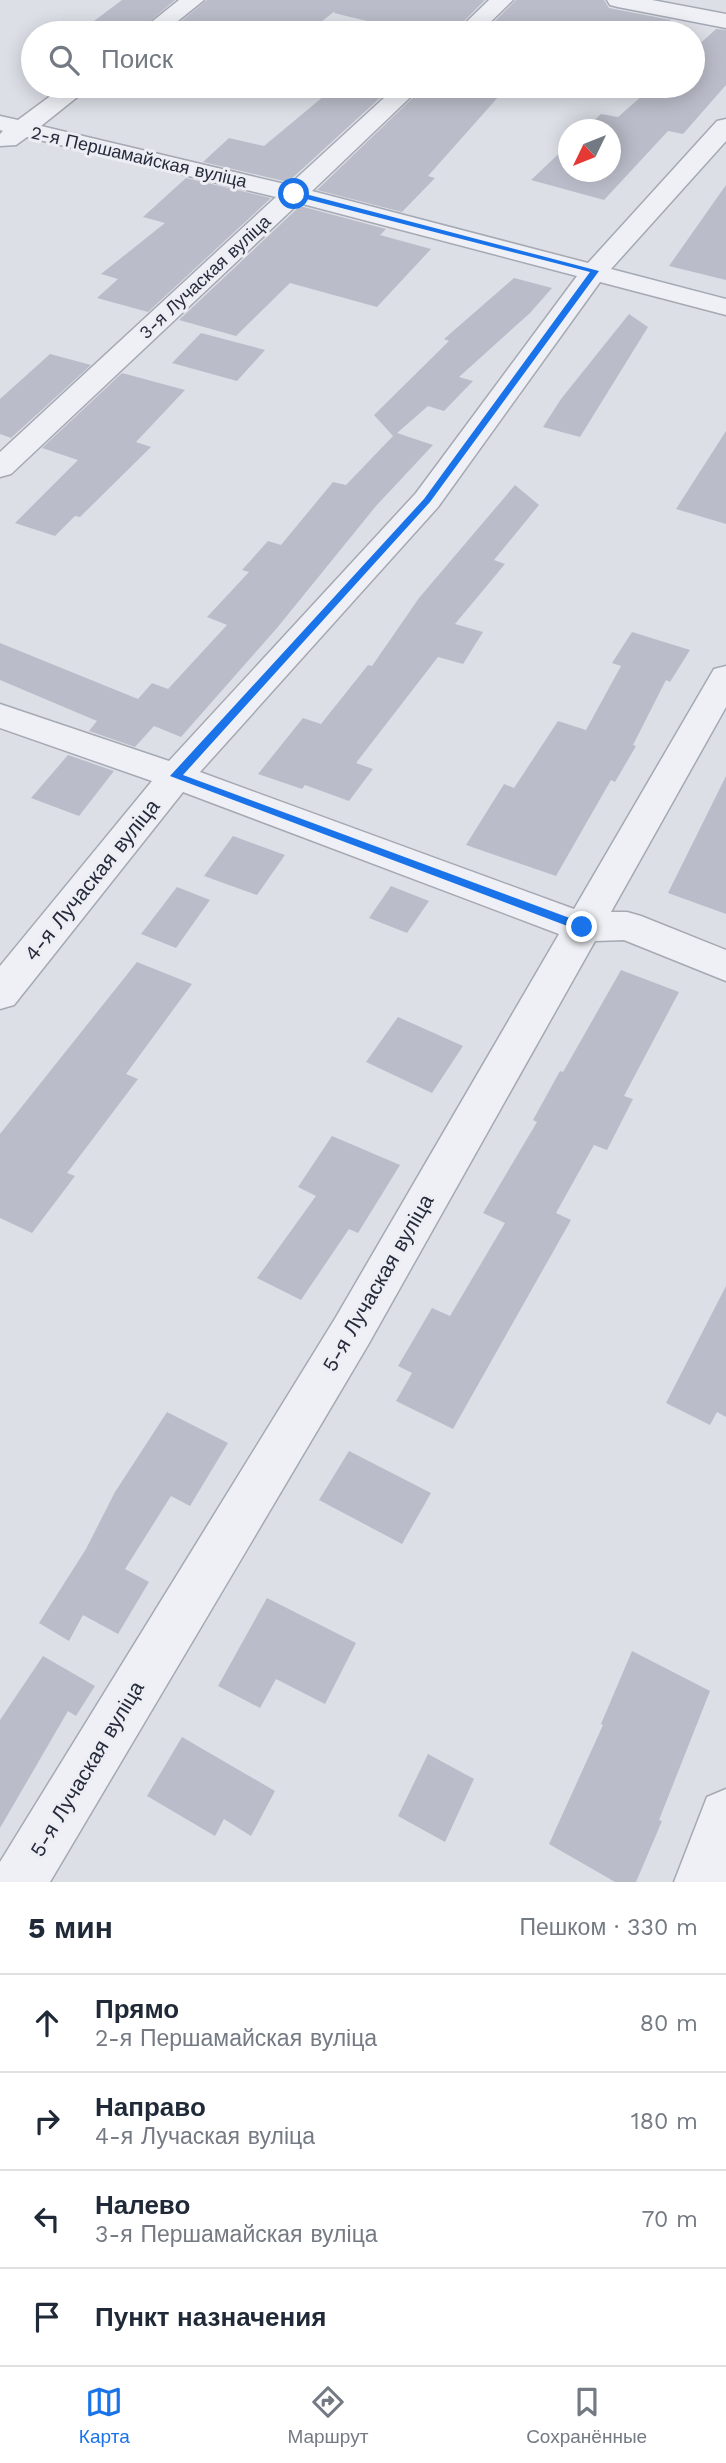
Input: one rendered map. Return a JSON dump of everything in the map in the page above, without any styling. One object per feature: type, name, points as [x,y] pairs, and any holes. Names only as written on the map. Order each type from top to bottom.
[{"type":"street","points":[[165,21],[193,0]]},
{"type":"street","points":[[479,21],[502,0]]},
{"type":"street","points":[[618,0],[726,21]]},
{"type":"street","points":[[0,145],[11,126],[59,98]]},
{"type":"street","name":"3-я Лучаская вуліца","points":[[0,468],[397,98]]},
{"type":"street","name":"2-я Першамайская вуліца","points":[[11,126],[294,194],[726,307]]},
{"type":"street","name":"4-я Лучаская вуліца","points":[[0,993],[176,776],[427,500],[595,271],[726,126]]},
{"type":"street","name":"5-я Лучаская вуліца","points":[[19,1882],[352,1331],[726,677]]},
{"type":"street","points":[[0,716],[176,776],[582,927],[627,926],[726,966]]},
{"type":"street","points":[[702,1882],[726,1816]]},
{"type":"building","points":[[122,0],[175,0],[150,21],[94,21]]},
{"type":"building","points":[[207,0],[485,0],[464,21],[367,21],[334,13],[335,11],[322,21],[182,21]]},
{"type":"building","points":[[516,0],[604,0],[609,8],[671,20],[670,21],[495,21]]},
{"type":"building","points":[[716,29],[726,30],[726,85],[683,134],[668,131],[621,182],[621,119],[596,119],[601,114],[618,117],[639,98],[705,98],[705,39]]},
{"type":"building","points":[[322,98],[380,98],[288,182],[203,162],[229,138],[264,146]]},
{"type":"building","points":[[413,98],[497,98],[428,176],[435,178],[402,212],[317,190]]},
{"type":"building","points":[[558,154],[558,182],[621,182],[604,200],[531,180]]},
{"type":"building","points":[[186,178],[271,198],[148,312],[97,298],[118,279],[101,274],[165,223],[143,217]]},
{"type":"building","points":[[726,185],[726,280],[669,266]]},
{"type":"building","points":[[300,206],[386,229],[380,235],[431,249],[377,307],[290,283],[236,336],[179,320]]},
{"type":"building","points":[[514,278],[552,288],[530,313],[459,377],[473,381],[444,411],[428,406],[397,433],[433,445],[376,506],[277,628],[181,737],[154,726],[135,747],[89,731],[97,721],[0,680],[0,643],[138,699],[152,683],[168,689],[227,625],[207,617],[249,572],[242,570],[268,541],[281,545],[333,482],[346,485],[393,436],[374,415],[449,341],[444,339]]},
{"type":"building","points":[[629,314],[648,327],[580,437],[543,427],[561,399]]},
{"type":"building","points":[[201,333],[265,350],[237,381],[172,363]]},
{"type":"building","points":[[50,354],[91,365],[11,438],[0,434],[0,399]]},
{"type":"building","points":[[122,373],[185,390],[136,442],[151,447],[80,517],[75,516],[55,536],[15,523],[78,460],[42,448]]},
{"type":"building","points":[[726,431],[726,524],[676,509]]},
{"type":"building","points":[[515,485],[539,505],[494,560],[505,564],[455,624],[483,632],[463,664],[438,657],[356,763],[373,769],[349,801],[305,785],[302,789],[258,774],[303,718],[321,724],[368,665],[372,666],[419,598]]},
{"type":"building","points":[[632,632],[690,650],[670,682],[666,680],[633,745],[636,746],[615,782],[611,780],[556,876],[466,845],[504,784],[514,788],[558,721],[586,730],[621,666],[612,663]]},
{"type":"building","points":[[68,755],[114,771],[79,816],[31,798]]},
{"type":"building","points":[[726,776],[726,914],[668,893]]},
{"type":"building","points":[[233,836],[285,855],[257,895],[204,876]]},
{"type":"building","points":[[391,886],[429,901],[407,933],[369,918]]},
{"type":"building","points":[[177,887],[210,900],[176,948],[141,934]]},
{"type":"building","points":[[137,962],[192,984],[126,1074],[138,1079],[67,1173],[75,1176],[32,1233],[0,1218],[0,1134]]},
{"type":"building","points":[[621,970],[679,992],[624,1096],[633,1099],[607,1150],[594,1145],[556,1213],[571,1220],[453,1429],[396,1401],[412,1373],[398,1366],[432,1308],[450,1316],[505,1223],[483,1213],[537,1122],[533,1120],[560,1071],[563,1072]]},
{"type":"building","points":[[398,1017],[463,1046],[432,1093],[366,1062]]},
{"type":"building","points":[[332,1136],[400,1165],[358,1233],[349,1229],[301,1300],[257,1278],[316,1196],[298,1187]]},
{"type":"building","points":[[726,1286],[726,1417],[717,1412],[710,1425],[666,1403]]},
{"type":"building","points":[[167,1412],[228,1443],[190,1506],[171,1496],[125,1569],[149,1582],[118,1634],[83,1615],[69,1641],[39,1623],[86,1549],[115,1492]]},
{"type":"building","points":[[349,1451],[431,1493],[402,1544],[319,1500]]},
{"type":"building","points":[[267,1598],[356,1643],[325,1704],[276,1679],[260,1708],[218,1686]]},
{"type":"building","points":[[632,1651],[710,1691],[659,1820],[662,1821],[636,1882],[615,1882],[549,1844],[603,1725],[601,1724]]},
{"type":"building","points":[[43,1656],[95,1686],[76,1716],[68,1711],[0,1828],[0,1720]]},
{"type":"building","points":[[182,1737],[275,1791],[251,1836],[224,1819],[215,1836],[147,1796]]},
{"type":"building","points":[[428,1754],[474,1779],[445,1842],[398,1816]]},
{"type":"route","points":[[294,194],[595,271],[427,500],[176,776],[582,927]]}]
